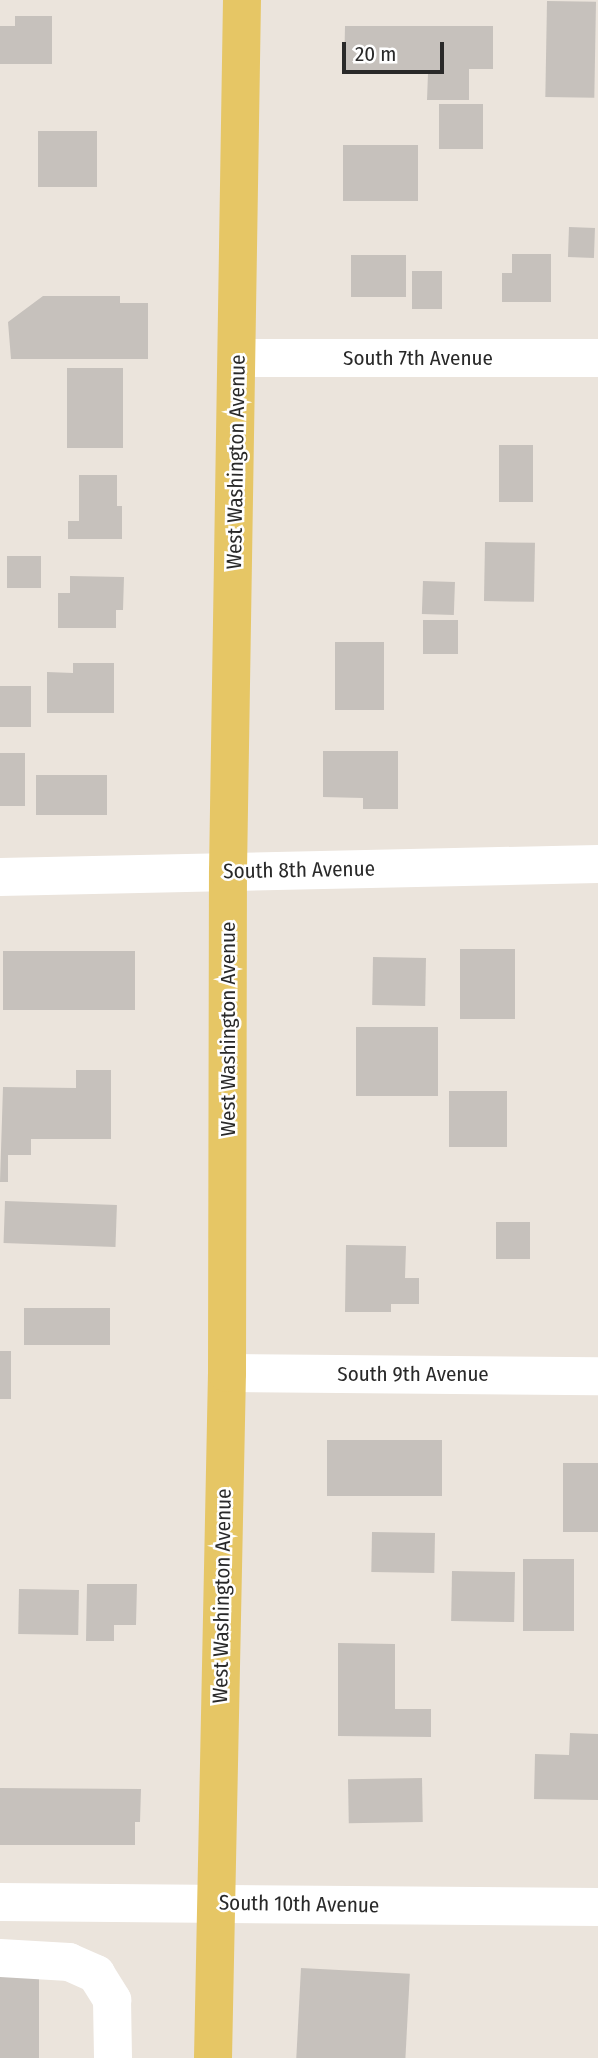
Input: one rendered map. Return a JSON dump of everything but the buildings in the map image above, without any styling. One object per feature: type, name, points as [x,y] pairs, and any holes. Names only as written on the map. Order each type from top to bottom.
[{"type":"main road","name":"West Washington Avenue","points":[[213,2058],[227,1373],[228,871],[242,0]]},
{"type":"street","name":"South 7th Avenue","points":[[238,358],[598,358]]},
{"type":"street","name":"South 8th Avenue","points":[[0,877],[598,864]]},
{"type":"street","name":"South 9th Avenue","points":[[227,1373],[598,1376]]},
{"type":"street","name":"South 10th Avenue","points":[[0,1902],[598,1907]]},
{"type":"street","points":[[0,1958],[69,1962],[96,1973],[113,2000],[113,2058]]}]
